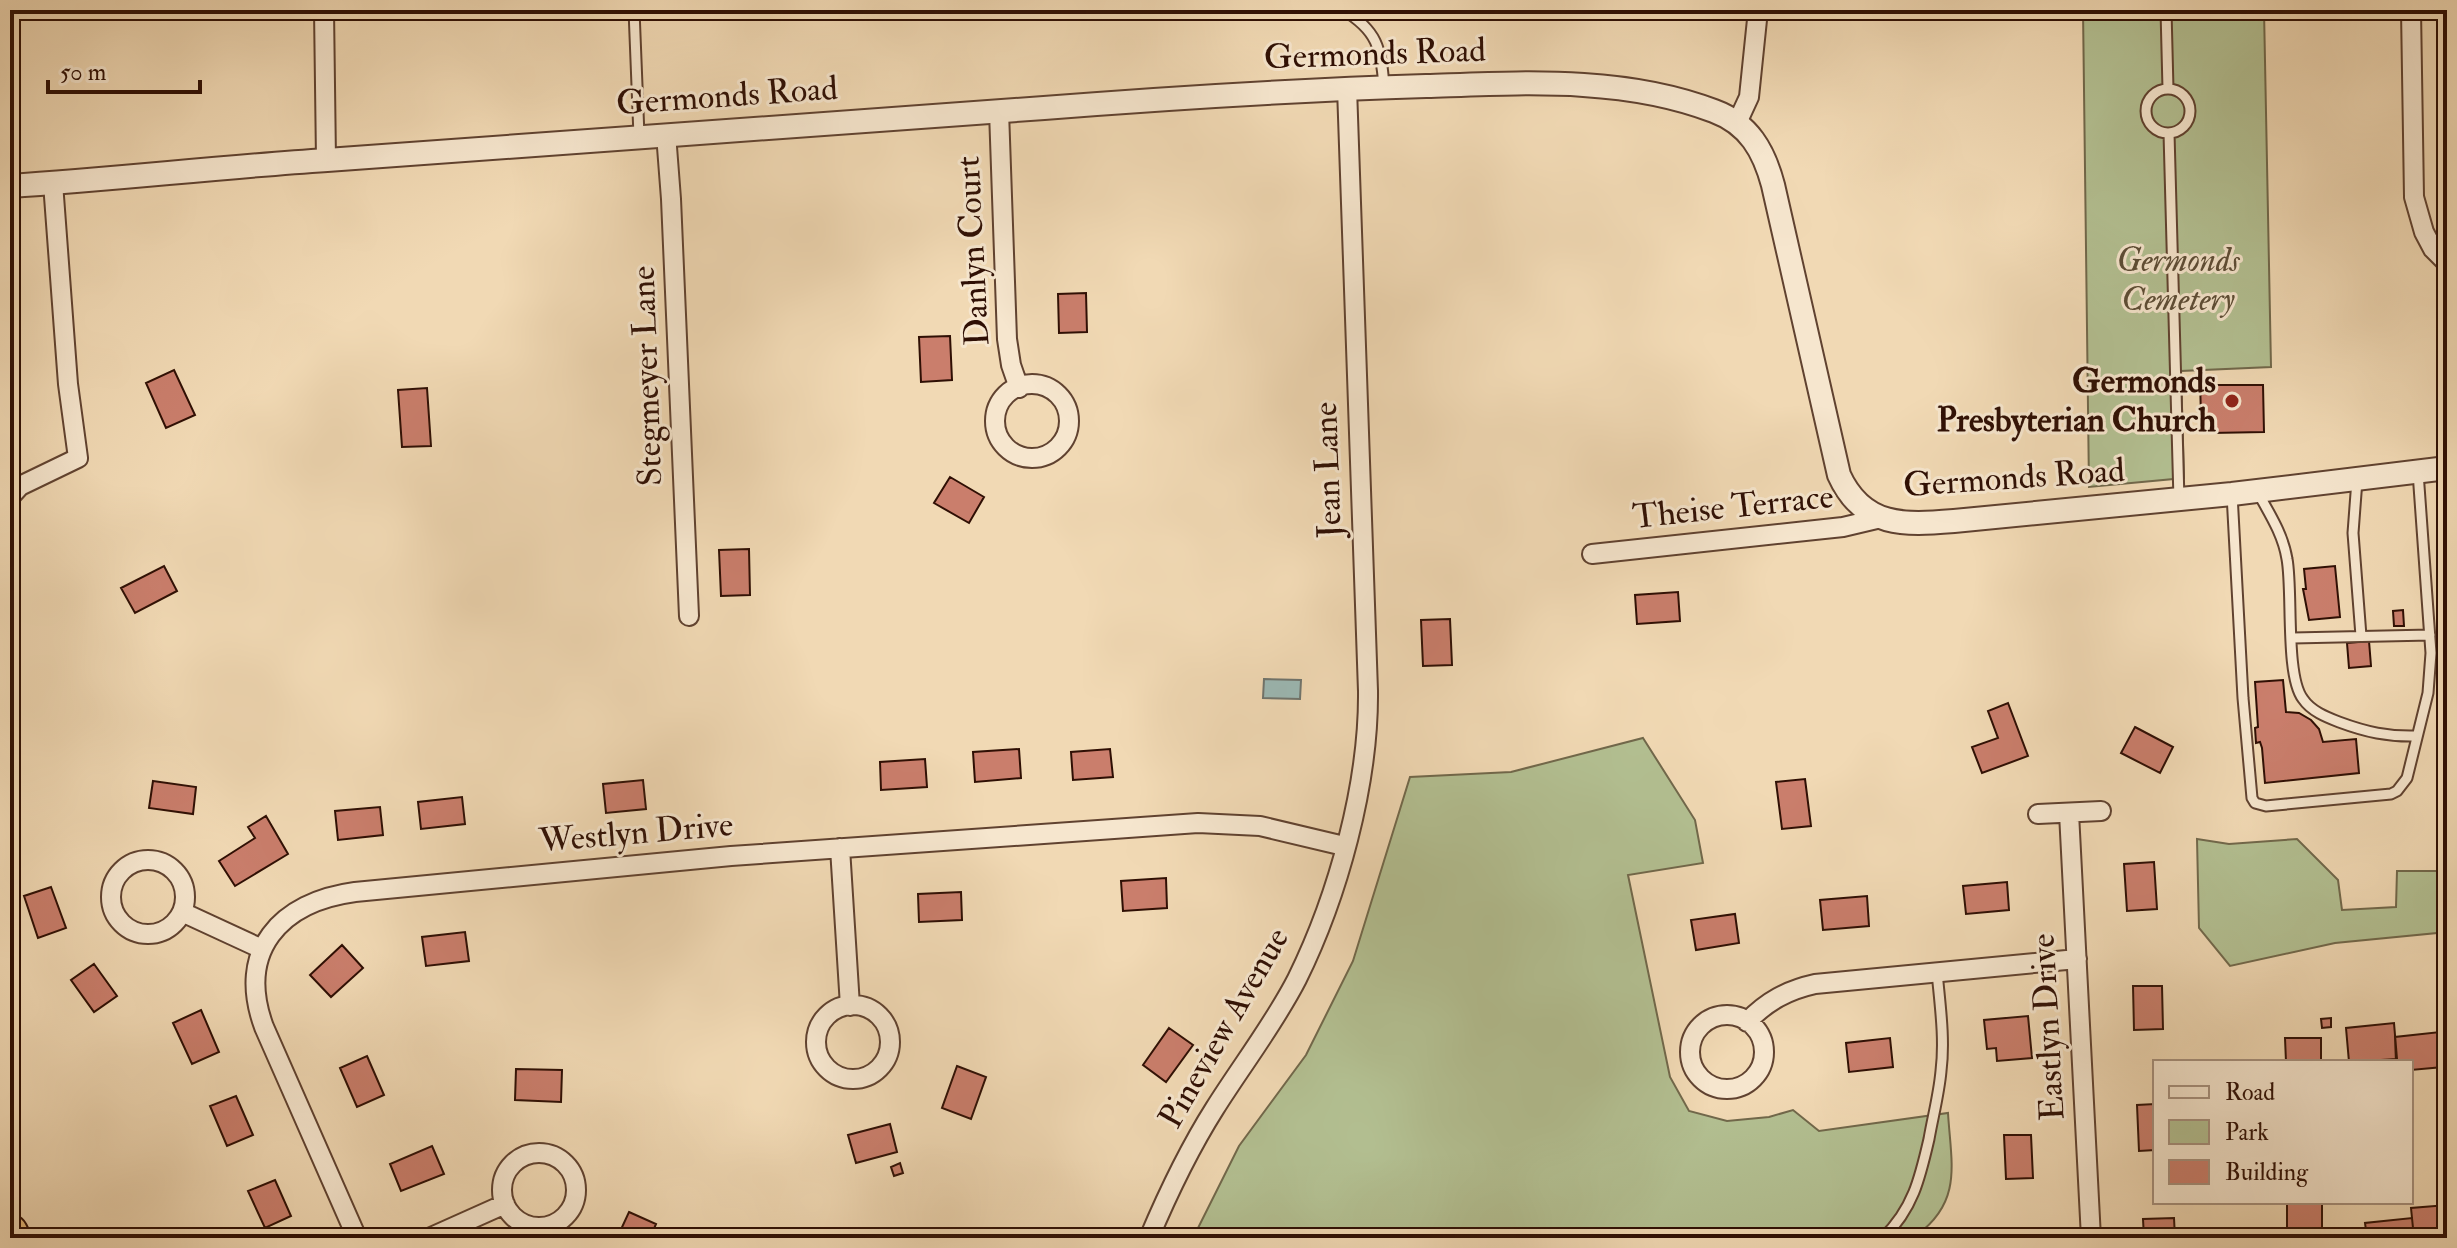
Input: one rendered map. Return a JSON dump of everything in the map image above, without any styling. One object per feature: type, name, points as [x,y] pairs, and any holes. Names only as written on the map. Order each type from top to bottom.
[{"type":"highway","points":[[10,1232],[13,1238]]},
{"type":"street","points":[[324,10],[326,160]]},
{"type":"street","points":[[1737,123],[1749,97],[1758,10]]},
{"type":"street","points":[[2411,10],[2414,197],[2424,232],[2433,249],[2447,263]]},
{"type":"street","name":"Germonds Road","points":[[10,186],[1235,93],[1551,84],[1608,87],[1686,102],[1720,113],[1737,123],[1755,141],[1770,174],[1839,475],[1857,502],[1881,518],[1901,523],[1924,523],[2179,500],[2447,468]]},
{"type":"street","name":"Jean Lane","points":[[1344,846],[1362,772],[1368,716],[1347,88]]},
{"type":"street","name":"Danlyn Court","points":[[999,111],[1007,339],[1019,388]]},
{"type":"street","name":"Stegmeyer Lane","points":[[666,134],[689,616]]},
{"type":"street","points":[[13,489],[78,458],[68,384],[53,183]]},
{"type":"street","name":"Danlyn Court","points":[[1037,385],[1048,388],[1061,398],[1066,408],[1069,425],[1066,437],[1048,454],[1023,456],[1009,449],[1001,439],[996,422],[997,411],[1005,397],[1019,388],[1037,385]]},
{"type":"street","name":"Theise Terrace","points":[[1592,554],[1843,527],[1881,518]]},
{"type":"street","points":[[2038,814],[2101,811]]},
{"type":"street","name":"Eastlyn Drive","points":[[2069,813],[2091,1238]]},
{"type":"street","name":"Westlyn Drive","points":[[357,1238],[259,1014],[255,986],[262,949],[275,928],[293,911],[317,900],[342,894],[671,861],[1214,822],[1260,826],[1344,846]]},
{"type":"street","name":"Pineview Avenue","points":[[1149,1238],[1199,1134],[1297,979],[1326,908],[1344,846]]},
{"type":"street","points":[[840,848],[850,1006]]},
{"type":"street","points":[[147,861],[164,864],[177,874],[182,884],[185,895],[182,912],[174,924],[164,930],[148,934],[134,931],[120,920],[114,910],[112,898],[115,882],[125,869],[135,863],[147,861]]},
{"type":"street","points":[[182,912],[262,949]]},
{"type":"street","points":[[1747,1022],[1771,1001],[1801,987],[2077,959]]},
{"type":"street","points":[[850,1006],[873,1011],[885,1024],[890,1040],[882,1064],[869,1075],[858,1078],[834,1073],[824,1065],[817,1049],[818,1032],[823,1022],[834,1011],[850,1006]]},
{"type":"street","points":[[1719,1016],[1737,1017],[1747,1022],[1763,1044],[1762,1062],[1756,1074],[1748,1082],[1732,1088],[1717,1087],[1703,1080],[1691,1059],[1692,1042],[1697,1031],[1708,1020],[1719,1016]]},
{"type":"street","points":[[537,1154],[554,1157],[567,1167],[573,1177],[575,1194],[572,1206],[554,1223],[539,1227],[524,1224],[505,1204],[502,1191],[505,1175],[515,1162],[525,1156],[537,1154]]},
{"type":"street","points":[[429,1238],[505,1204]]},
{"type":"lane","points":[[634,10],[639,136]]},
{"type":"lane","points":[[1343,10],[1366,25],[1376,40],[1383,64],[1384,87]]},
{"type":"lane","points":[[2166,10],[2168,89]]},
{"type":"lane","points":[[2168,89],[2185,98],[2190,112],[2181,128],[2169,133],[2155,128],[2146,112],[2153,95],[2168,89]]},
{"type":"lane","points":[[2169,133],[2179,500]]},
{"type":"lane","points":[[2232,494],[2245,725],[2251,793],[2255,803],[2266,806],[2391,794],[2407,778],[2430,681],[2430,635],[2418,472]]},
{"type":"lane","points":[[2357,480],[2353,533],[2361,636]]},
{"type":"lane","points":[[2257,491],[2285,550],[2296,686],[2301,697],[2309,706],[2333,720],[2372,734],[2417,736]]},
{"type":"lane","points":[[2293,638],[2430,635]]},
{"type":"lane","points":[[1883,1238],[1913,1200],[1934,1114],[1942,1069],[1937,972]]},
{"type":"green space","name":"Germonds Cemetery","points":[[2083,10],[2264,10],[2271,367],[2181,371],[2184,478],[2089,487]]},
{"type":"green space","points":[[1643,738],[1695,820],[1703,863],[1628,875],[1670,1077],[1689,1111],[1727,1121],[1769,1117],[1793,1110],[1819,1131],[1948,1113],[1951,1180],[1942,1209],[1932,1222],[1916,1238],[1193,1238],[1239,1146],[1306,1055],[1353,961],[1410,777],[1511,772]]},
{"type":"green space","points":[[2197,839],[2229,844],[2297,839],[2338,880],[2342,910],[2396,907],[2397,871],[2447,871],[2447,932],[2335,943],[2230,966],[2199,928]]},
{"type":"water","points":[[1264,679],[1301,680],[1300,699],[1263,698]]},
{"type":"building","points":[[1086,293],[1087,332],[1059,333],[1058,294]]},
{"type":"building","points":[[950,336],[952,380],[921,382],[919,337]]},
{"type":"building","points":[[174,370],[195,415],[166,428],[146,383]]},
{"type":"building","name":"Germonds Presbyterian Church","points":[[2200,380],[2216,380],[2216,385],[2263,385],[2264,432],[2211,433],[2211,417],[2201,417]]},
{"type":"building","points":[[427,388],[431,446],[402,447],[398,390]]},
{"type":"building","points":[[950,477],[984,497],[969,523],[934,503]]},
{"type":"building","points":[[749,549],[750,595],[721,596],[719,550]]},
{"type":"building","points":[[164,566],[177,591],[135,613],[121,588]]},
{"type":"building","points":[[2335,566],[2340,617],[2309,620],[2303,589],[2306,589],[2304,569]]},
{"type":"building","points":[[1678,592],[1680,621],[1637,624],[1635,595]]},
{"type":"building","points":[[2403,610],[2404,626],[2394,626],[2393,611]]},
{"type":"building","points":[[1450,619],[1452,665],[1423,666],[1421,620]]},
{"type":"building","points":[[2369,641],[2371,666],[2349,668],[2347,643]]},
{"type":"building","points":[[2283,680],[2286,712],[2299,713],[2311,720],[2319,729],[2323,742],[2356,739],[2359,773],[2265,783],[2262,748],[2260,742],[2256,743],[2255,682]]},
{"type":"building","points":[[2008,703],[2028,756],[1982,773],[1972,747],[1998,738],[1988,711]]},
{"type":"building","points":[[2135,727],[2173,747],[2160,773],[2121,753]]},
{"type":"building","points":[[1019,749],[1021,778],[975,782],[973,752]]},
{"type":"building","points":[[1110,749],[1113,777],[1073,780],[1071,752]]},
{"type":"building","points":[[925,759],[927,787],[881,790],[880,762]]},
{"type":"building","points":[[1805,779],[1811,826],[1782,829],[1776,782]]},
{"type":"building","points":[[643,780],[646,809],[606,813],[603,784]]},
{"type":"building","points":[[153,781],[196,787],[193,814],[149,808]]},
{"type":"building","points":[[462,797],[465,824],[421,829],[418,802]]},
{"type":"building","points":[[380,807],[383,835],[338,840],[335,811]]},
{"type":"building","points":[[266,816],[288,854],[235,886],[219,861],[255,838],[248,827]]},
{"type":"building","points":[[2154,862],[2157,909],[2127,911],[2124,864]]},
{"type":"building","points":[[1166,878],[1167,908],[1123,911],[1121,881]]},
{"type":"building","points":[[2007,882],[2009,910],[1966,914],[1963,886]]},
{"type":"building","points":[[51,887],[66,928],[38,938],[24,896]]},
{"type":"building","points":[[961,892],[962,920],[919,922],[918,894]]},
{"type":"building","points":[[1867,896],[1869,926],[1823,930],[1820,900]]},
{"type":"building","points":[[1735,914],[1739,943],[1696,950],[1691,920]]},
{"type":"building","points":[[465,932],[469,961],[426,966],[422,937]]},
{"type":"building","points":[[342,945],[363,968],[331,997],[310,975]]},
{"type":"building","points":[[94,964],[117,996],[94,1012],[71,980]]},
{"type":"building","points":[[2133,986],[2162,986],[2163,1029],[2134,1030]]},
{"type":"building","points":[[201,1010],[219,1052],[192,1064],[173,1023]]},
{"type":"building","points":[[2028,1016],[2032,1058],[1997,1061],[1996,1048],[1987,1049],[1984,1020]]},
{"type":"building","points":[[2331,1018],[2331,1027],[2322,1028],[2321,1019]]},
{"type":"building","points":[[2394,1023],[2397,1059],[2349,1060],[2346,1028]]},
{"type":"building","points":[[1169,1028],[1193,1045],[1166,1082],[1143,1065]]},
{"type":"building","points":[[2440,1032],[2443,1067],[2413,1070],[2413,1060],[2396,1060],[2395,1037]]},
{"type":"building","points":[[2440,1032],[2447,1032],[2447,1067],[2443,1067]]},
{"type":"building","points":[[1890,1038],[1893,1067],[1849,1072],[1846,1043]]},
{"type":"building","points":[[2285,1038],[2321,1038],[2321,1060],[2286,1060]]},
{"type":"building","points":[[367,1056],[384,1095],[357,1107],[340,1068]]},
{"type":"building","points":[[957,1066],[986,1077],[971,1119],[942,1108]]},
{"type":"building","points":[[516,1069],[562,1070],[561,1102],[515,1100]]},
{"type":"building","points":[[236,1096],[253,1135],[227,1146],[210,1106]]},
{"type":"building","points":[[2153,1104],[2153,1150],[2139,1151],[2137,1105]]},
{"type":"building","points":[[890,1124],[897,1152],[856,1163],[848,1135]]},
{"type":"building","points":[[2004,1135],[2031,1135],[2033,1178],[2006,1179]]},
{"type":"building","points":[[432,1146],[444,1174],[401,1191],[390,1164]]},
{"type":"building","points":[[900,1163],[903,1173],[894,1176],[891,1167]]},
{"type":"building","points":[[275,1180],[291,1216],[265,1228],[248,1191]]},
{"type":"building","points":[[2287,1204],[2322,1204],[2322,1236],[2287,1236]]},
{"type":"building","points":[[2447,1205],[2447,1238],[2414,1238],[2411,1208]]},
{"type":"building","points":[[629,1212],[656,1224],[650,1238],[617,1238]]},
{"type":"building","points":[[2174,1218],[2175,1238],[2144,1238],[2143,1219]]},
{"type":"building","points":[[2412,1218],[2414,1238],[2367,1238],[2365,1223]]},
{"type":"place","name":"Germonds Presbyterian Church","points":[[2232,401]]}]
